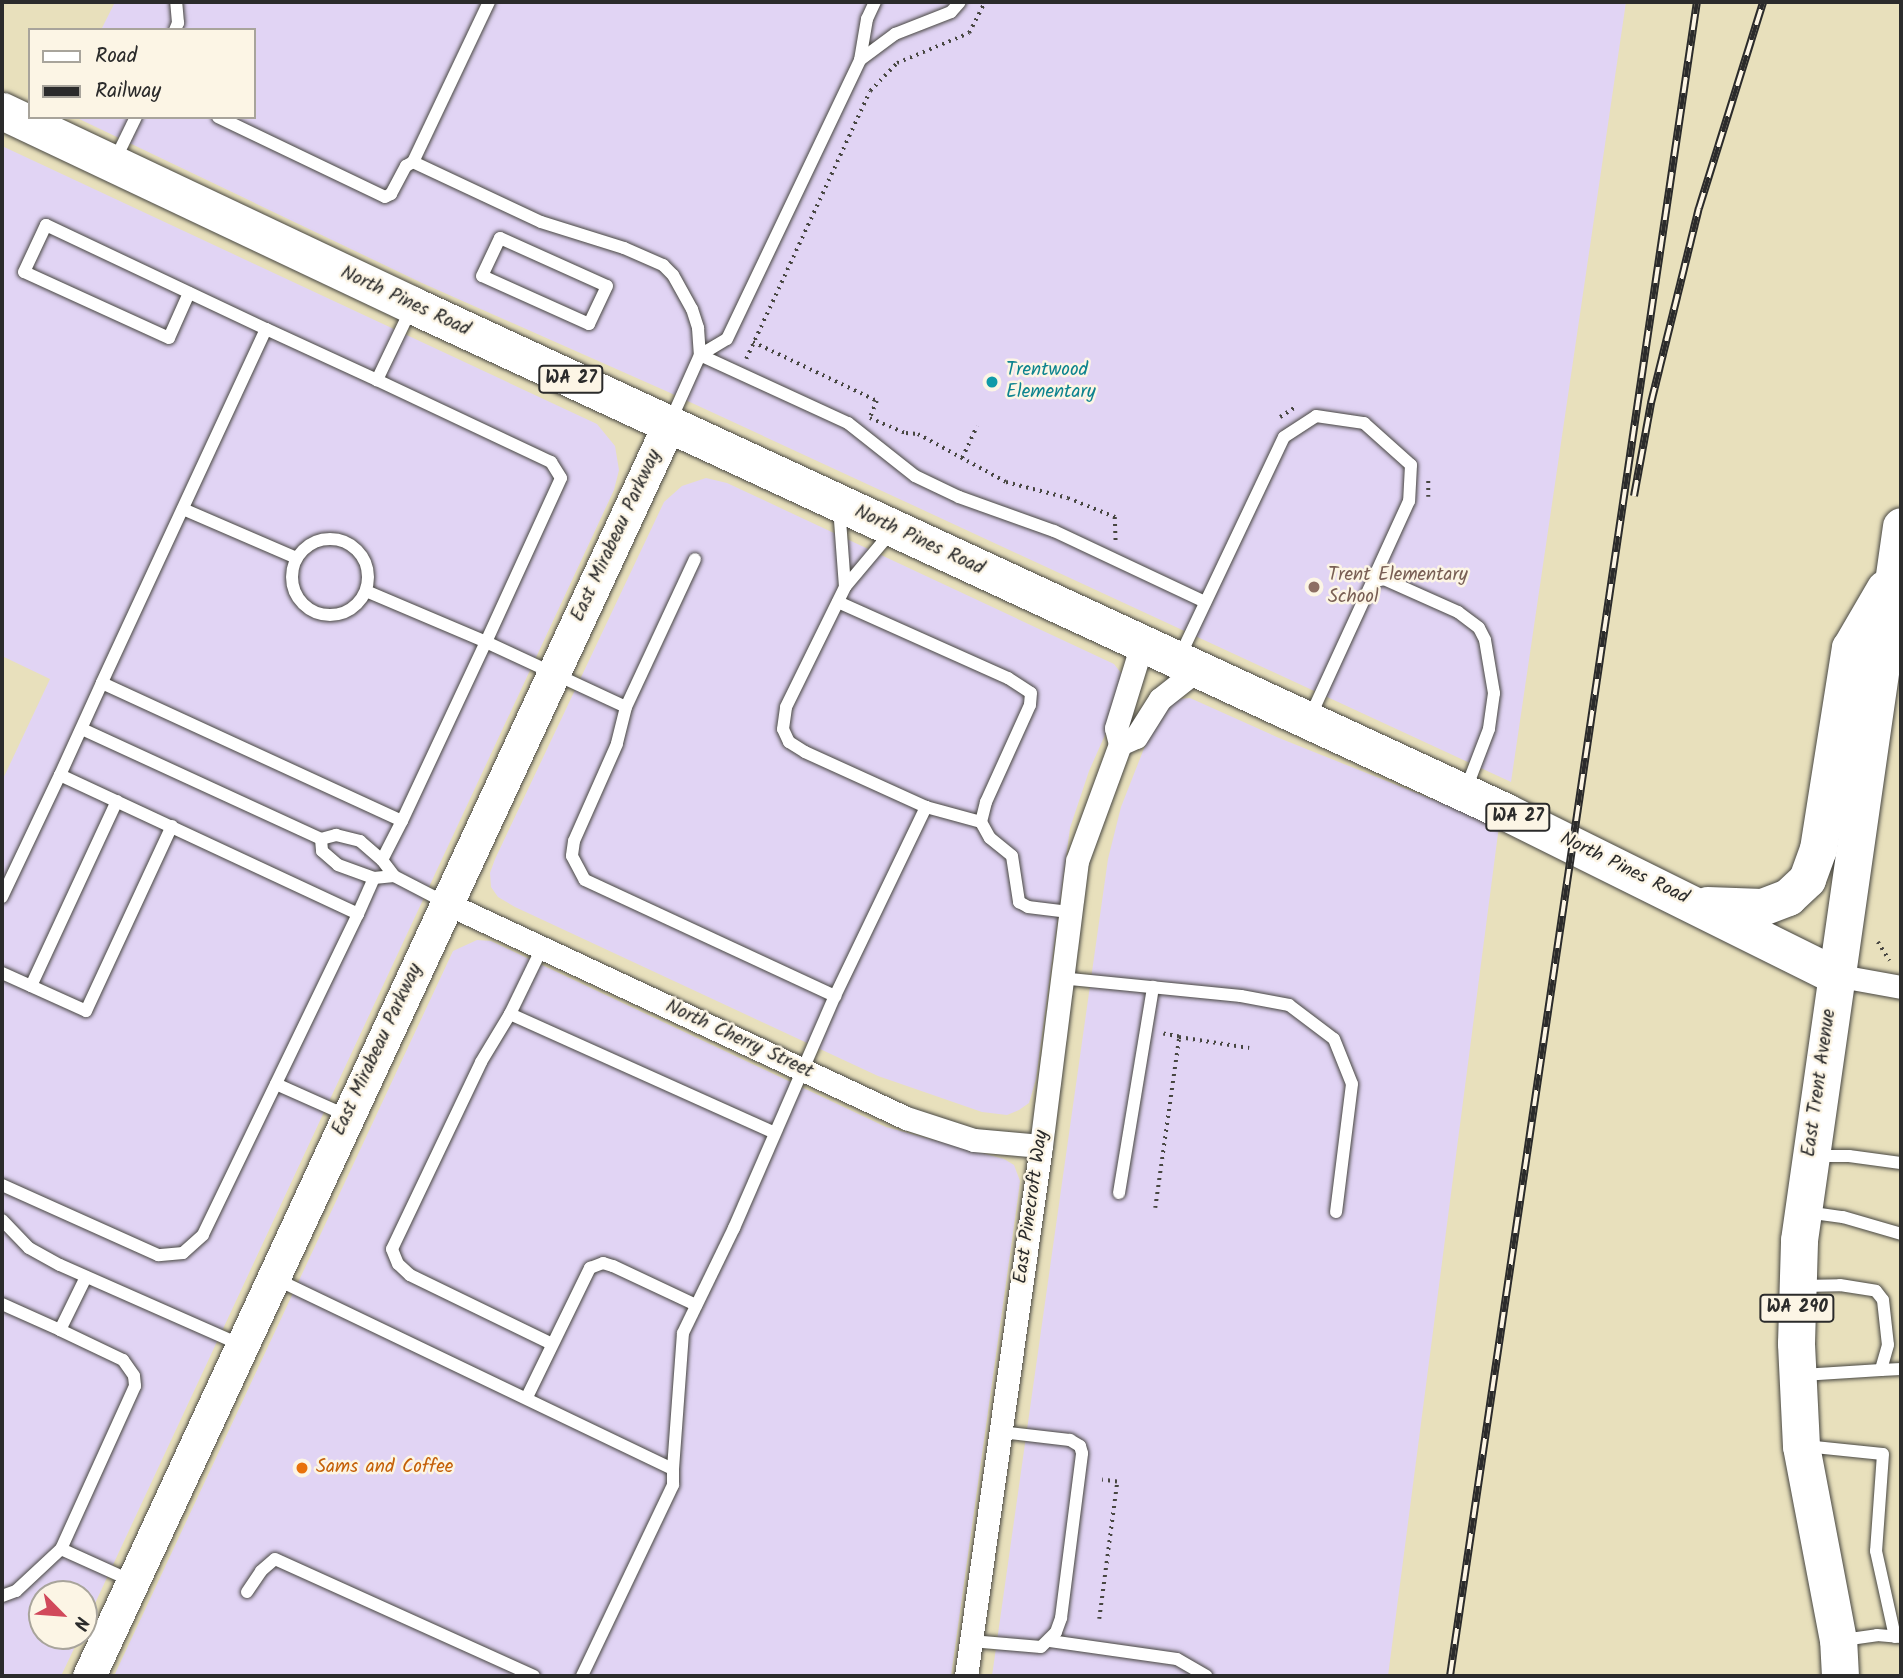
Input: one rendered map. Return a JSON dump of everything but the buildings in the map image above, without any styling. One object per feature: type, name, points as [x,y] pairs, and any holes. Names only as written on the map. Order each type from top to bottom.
[{"type":"main road","name":"North Pines Road","points":[[2,111],[412,305],[1465,792],[1835,975]]},
{"type":"main road","name":"East Trent Avenue","points":[[1852,1676],[1839,1640],[1801,1446],[1797,1376],[1797,1286],[1809,1156],[1835,975],[1895,610],[1895,572],[1901,530]]},
{"type":"main road","points":[[1697,905],[1762,907],[1788,897],[1807,879],[1818,849],[1850,648],[1895,572]]},
{"type":"main road","name":"East Trent Avenue","points":[[1839,1640],[1840,1676]]},
{"type":"street","name":"East Mirabeau Parkway","points":[[89,1676],[135,1582],[241,1345],[669,424]]},
{"type":"street","name":"East Pinecroft Way","points":[[966,1676],[1041,1146],[1060,978],[1077,861],[1120,744],[1116,728],[1142,644]]},
{"type":"street","name":"East Pinecroft Way","points":[[1120,744],[1136,737],[1160,699],[1188,664]]},
{"type":"street","name":"North Cherry Street","points":[[446,903],[906,1118],[974,1140],[1041,1146]]},
{"type":"street","points":[[1835,975],[1901,987]]},
{"type":"lane","points":[[176,2],[178,23],[176,28]]},
{"type":"lane","points":[[222,119],[385,197],[391,194],[406,166],[412,162],[489,2]]},
{"type":"lane","points":[[700,355],[727,339],[860,60],[867,19],[875,2]]},
{"type":"lane","points":[[860,60],[895,34],[951,12],[960,2]]},
{"type":"lane","points":[[113,164],[135,119]]},
{"type":"lane","points":[[412,162],[541,222],[624,248],[663,265],[673,275],[692,309],[698,328],[700,355],[669,424]]},
{"type":"lane","points":[[189,293],[169,338],[24,272],[46,225],[551,463],[559,470],[560,483],[382,860]]},
{"type":"lane","points":[[500,238],[607,286],[589,324],[482,276],[500,238]]},
{"type":"lane","points":[[377,380],[412,305]]},
{"type":"lane","points":[[2,897],[266,329]]},
{"type":"lane","points":[[700,355],[848,423],[915,476],[959,497],[1054,531],[1205,602]]},
{"type":"lane","points":[[1188,664],[1205,602],[1284,437],[1316,416],[1364,423],[1411,465],[1409,501],[1308,720]]},
{"type":"lane","points":[[838,503],[845,587]]},
{"type":"lane","points":[[183,509],[296,558]]},
{"type":"lane","points":[[894,529],[845,587],[786,707],[783,729],[789,742],[806,752],[926,807],[981,822]]},
{"type":"lane","points":[[340,540],[352,545],[367,566],[366,591],[350,610],[338,615],[313,612],[296,594],[292,570],[296,558],[315,541],[340,540]]},
{"type":"lane","points":[[695,559],[626,707],[617,744],[574,841],[572,856],[585,880],[835,996]]},
{"type":"lane","points":[[1372,582],[1384,579],[1458,612],[1479,628],[1485,640],[1493,685],[1492,713],[1465,792]]},
{"type":"lane","points":[[366,591],[554,672],[626,707]]},
{"type":"lane","points":[[838,602],[1008,678],[1031,693],[1030,705],[986,802],[981,822],[990,838],[1012,856],[1019,902],[1028,907],[1069,912]]},
{"type":"lane","points":[[102,683],[401,821]]},
{"type":"lane","points":[[82,729],[321,839],[335,835],[353,838],[382,860],[394,876],[446,903]]},
{"type":"lane","points":[[60,775],[359,914]]},
{"type":"lane","points":[[31,986],[117,801]]},
{"type":"lane","points":[[582,1676],[673,1485],[682,1333],[835,996],[926,807]]},
{"type":"lane","points":[[2,973],[86,1011],[172,826]]},
{"type":"lane","points":[[321,839],[322,851],[327,858],[350,871],[374,878],[394,876]]},
{"type":"lane","points":[[2,1185],[158,1255],[183,1253],[203,1235],[374,878]]},
{"type":"lane","points":[[542,948],[510,1014],[481,1062],[393,1249],[398,1264],[410,1275],[552,1345]]},
{"type":"lane","points":[[1060,978],[1241,996],[1289,1005],[1334,1039],[1352,1084],[1336,1212]]},
{"type":"lane","points":[[1119,1192],[1153,987]]},
{"type":"lane","points":[[510,1014],[775,1133]]},
{"type":"lane","points":[[276,1084],[348,1116]]},
{"type":"lane","points":[[1809,1156],[1849,1156],[1901,1163]]},
{"type":"lane","points":[[1802,1211],[1843,1217],[1901,1234]]},
{"type":"lane","points":[[2,1220],[29,1248],[86,1277],[241,1345]]},
{"type":"lane","points":[[527,1397],[590,1268],[603,1263],[696,1305]]},
{"type":"lane","points":[[60,1330],[86,1277]]},
{"type":"lane","points":[[272,1278],[527,1397],[673,1469]]},
{"type":"lane","points":[[1797,1286],[1840,1285],[1876,1291],[1882,1300],[1888,1345],[1881,1370]]},
{"type":"lane","points":[[2,1304],[123,1360],[134,1376],[135,1386],[61,1549],[16,1591],[2,1596]]},
{"type":"lane","points":[[1797,1376],[1901,1369]]},
{"type":"lane","points":[[971,1641],[1041,1647],[1050,1641],[1061,1618],[1082,1453],[1080,1446],[1070,1440],[1001,1432]]},
{"type":"lane","points":[[1801,1446],[1883,1454],[1876,1551],[1898,1637],[1877,1635],[1839,1640]]},
{"type":"lane","points":[[61,1549],[135,1582]]},
{"type":"lane","points":[[247,1592],[261,1571],[275,1559],[534,1676]]},
{"type":"lane","points":[[1050,1641],[1177,1659],[1207,1676]]},
{"type":"path","points":[[739,373],[870,91],[897,62],[969,33],[984,3]]},
{"type":"path","points":[[753,342],[877,401],[870,418],[905,433],[918,434],[1006,482],[1068,498],[1115,517],[1116,542],[1123,549]]},
{"type":"path","points":[[1277,419],[1301,406]]},
{"type":"path","points":[[962,458],[976,426]]},
{"type":"path","points":[[1426,466],[1430,485],[1428,498]]},
{"type":"path","points":[[1878,942],[1891,963]]},
{"type":"path","points":[[1163,1034],[1249,1048]]},
{"type":"path","points":[[1155,1208],[1179,1037]]},
{"type":"path","points":[[1099,1619],[1117,1482],[1102,1480]]},
{"type":"shaded area","name":"Trent Elementary School","points":[[115,2],[1626,2],[1511,782],[666,391],[422,283],[79,119],[256,119],[256,28],[102,28]]},
{"type":"shaded area","points":[[2,146],[597,424],[615,446],[619,470],[614,490],[98,1597],[98,1580],[28,1580],[28,1650],[73,1650],[61,1676],[2,1676],[2,781],[50,679],[2,656]]},
{"type":"shaded area","points":[[706,478],[727,483],[1114,664],[1121,673],[1121,699],[1089,771],[1070,828],[1036,1079],[1029,1103],[1019,1110],[1007,1115],[982,1112],[878,1076],[515,907],[498,897],[491,887],[490,873],[495,859],[664,502],[682,486]]},
{"type":"shaded area","points":[[1190,698],[1279,738],[1499,826],[1388,1676],[992,1676],[1108,859],[1121,807],[1152,728],[1165,706],[1179,699]]},
{"type":"shaded area","points":[[477,940],[491,941],[886,1127],[1004,1159],[1014,1165],[1020,1181],[951,1676],[114,1676],[453,951]]},
{"type":"railway","points":[[1450,1676],[1697,2]]},
{"type":"railway","points":[[1634,496],[1651,403],[1699,208],[1763,2]]},
{"type":"place","name":"Trentwood Elementary","points":[[992,382]]},
{"type":"place","name":"Trent Elementary School","points":[[1314,587]]},
{"type":"place","name":"Sams and Coffee","points":[[302,1468]]}]
